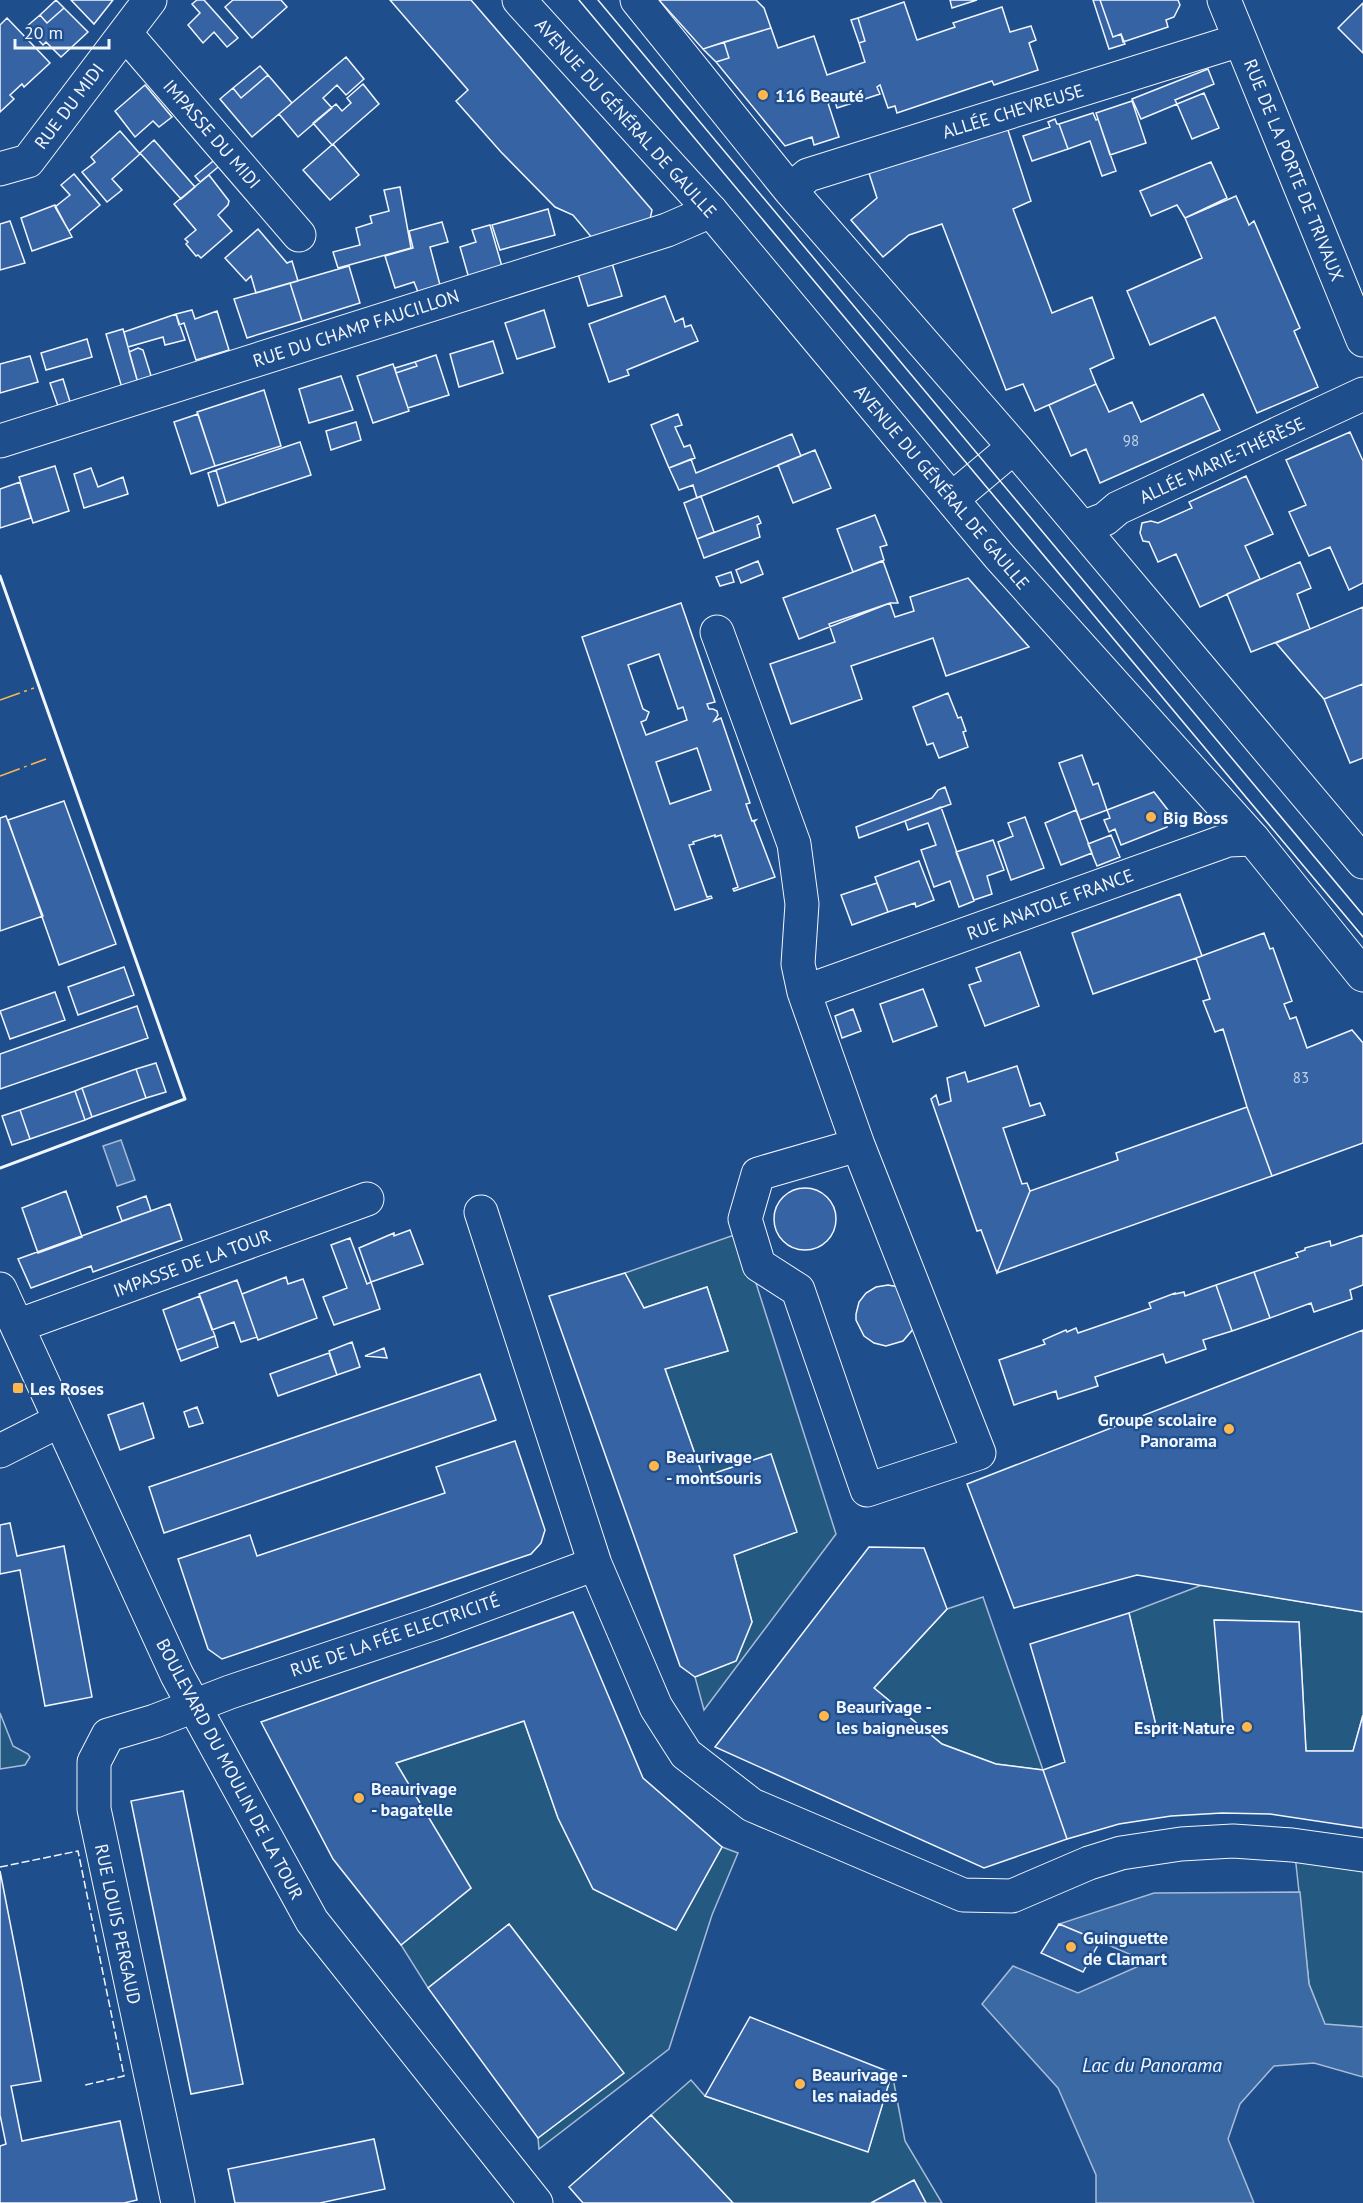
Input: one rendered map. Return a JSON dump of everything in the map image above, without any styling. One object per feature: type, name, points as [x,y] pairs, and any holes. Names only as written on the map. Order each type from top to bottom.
[{"type":"street","name":"RUE DU MIDI","points":[[0,169],[28,160],[150,0]]},
{"type":"street","name":"AVENUE DU GÉNÉRAL DE GAULLE","points":[[519,0],[711,211],[999,556],[1253,839],[1363,975]]},
{"type":"street","points":[[638,0],[790,190],[1014,447],[1363,862]]},
{"type":"street","name":"RUE DE LA PORTE DE TRIVAUX","points":[[1224,0],[1363,340]]},
{"type":"street","name":"IMPASSE DU MIDI","points":[[125,33],[299,235]]},
{"type":"street","name":"ALLÉE CHEVREUSE","points":[[790,190],[808,175],[1240,40]]},
{"type":"street","name":"RUE DU CHAMP FAUCILLON","points":[[0,441],[667,230],[711,211]]},
{"type":"street","name":"ALLÉE MARIE-THÉRÈSE","points":[[1082,528],[1105,519],[1118,508],[1363,394]]},
{"type":"street","points":[[952,499],[1014,447]]},
{"type":"street","points":[[717,633],[794,844],[801,904],[798,964],[804,992],[858,1145],[979,1453],[867,1490],[798,1290],[759,1265],[745,1220],[758,1174],[858,1145]]},
{"type":"street","name":"RUE ANATOLE FRANCE","points":[[804,992],[1228,840],[1253,839]]},
{"type":"street","name":"IMPASSE DE LA TOUR","points":[[17,1326],[367,1199]]},
{"type":"street","points":[[481,1212],[596,1564],[656,1707],[686,1754],[752,1805],[963,1895],[1012,1896],[1089,1863],[1121,1853],[1181,1844],[1233,1841],[1292,1845],[1363,1855]]},
{"type":"street","name":"BOULEVARD DU MOULIN DE LA TOUR","points":[[0,1289],[177,1675],[312,1921],[528,2201]]},
{"type":"street","points":[[0,1451],[59,1421]]},
{"type":"street","name":"RUE DE LA FÉE ELECTRICITÉ","points":[[195,1707],[230,1692],[435,1623],[596,1564]]},
{"type":"street","name":"RUE LOUIS PERGAUD","points":[[178,2203],[94,1809],[94,1762],[108,1735],[195,1707]]},
{"type":"shaded area","points":[[740,1233],[836,1534],[704,1710],[695,1677],[736,1661],[752,1622],[734,1555],[796,1532],[771,1455],[703,1477],[665,1369],[728,1351],[707,1287],[644,1308],[625,1273]]},
{"type":"shaded area","points":[[1202,1585],[1363,1612],[1363,1715],[1353,1751],[1306,1751],[1299,1622],[1215,1620],[1223,1725],[1157,1730],[1129,1613]]},
{"type":"shaded area","points":[[983,1597],[1043,1770],[996,1764],[942,1744],[874,1688],[947,1609]]},
{"type":"shaded area","points":[[0,1713],[13,1746],[30,1757],[25,1765],[0,1769]]},
{"type":"shaded area","points":[[524,1721],[558,1818],[593,1889],[676,1930],[722,1847],[738,1853],[712,1915],[669,2049],[539,2149],[538,2138],[623,2073],[509,1924],[428,1988],[401,1945],[471,1888],[396,1763]]},
{"type":"shaded area","points":[[1295,1855],[1363,1866],[1363,2027],[1325,2025],[1309,1984]]},
{"type":"shaded area","points":[[892,2073],[905,2141],[942,2203],[926,2203],[914,2180],[871,2203],[733,2203],[651,2115],[691,2080],[705,2096],[868,2151]]},
{"type":"water","points":[[121,1140],[135,1180],[117,1186],[103,1146]]},
{"type":"water","name":"Lac du Panorama","points":[[1300,1892],[1309,1984],[1325,2024],[1363,2027],[1363,2077],[1314,2063],[1274,2066],[1240,2104],[1228,2139],[1254,2203],[1096,2203],[1096,2175],[1058,2088],[982,2004],[1013,1966],[1078,1993],[1148,1962],[1059,1924],[1154,1893]]},
{"type":"building","points":[[56,0],[64,8],[47,23],[40,15]]},
{"type":"building","points":[[71,0],[113,0],[94,24]]},
{"type":"building","points":[[197,0],[204,0],[238,38],[227,47],[214,32],[203,43],[188,25],[200,13],[192,4]]},
{"type":"building","points":[[233,0],[281,0],[287,7],[252,38],[225,7]]},
{"type":"building","points":[[390,0],[471,0],[652,210],[648,229],[598,245],[573,215],[555,207],[501,152],[456,101],[468,90]]},
{"type":"building","points":[[659,0],[756,0],[764,8],[771,28],[703,49]]},
{"type":"building","points":[[950,0],[977,0],[952,8]]},
{"type":"building","points":[[1093,0],[1100,0],[1113,37],[1121,34],[1125,44],[1109,49]]},
{"type":"building","points":[[1100,0],[1178,0],[1180,5],[1174,17],[1166,20],[1168,27],[1123,42],[1121,34],[1113,37]]},
{"type":"building","points":[[904,2],[917,40],[955,27],[953,23],[1002,7],[1010,32],[1031,26],[1036,40],[1029,43],[1038,70],[994,85],[992,81],[897,113],[895,106],[888,108],[880,85],[877,87],[880,94],[837,108],[835,101],[828,103],[839,137],[814,145],[812,137],[785,146],[716,62],[729,58],[724,42],[771,28],[778,48],[814,36],[827,75],[865,62],[859,43],[865,41],[858,18]]},
{"type":"building","points":[[1363,3],[1363,53],[1338,28]]},
{"type":"building","points":[[64,8],[88,32],[61,57],[46,42],[43,45],[26,27],[40,15],[47,23]]},
{"type":"building","points":[[7,18],[50,63],[24,87],[22,84],[10,95],[14,99],[0,112],[0,25]]},
{"type":"building","points":[[858,18],[865,41],[859,43],[851,20]]},
{"type":"building","points":[[724,42],[729,58],[716,62],[703,49]]},
{"type":"building","points":[[346,57],[364,79],[346,95],[337,85],[323,98],[332,108],[298,137],[279,114]]},
{"type":"building","points":[[260,66],[268,75],[241,98],[233,88]]},
{"type":"building","points":[[1208,69],[1214,84],[1175,100],[1177,104],[1141,119],[1132,99]]},
{"type":"building","points":[[268,75],[292,103],[252,137],[220,99],[233,88],[241,98]]},
{"type":"building","points":[[363,84],[379,104],[332,145],[313,123],[336,104],[342,111],[351,103],[347,98]]},
{"type":"building","points":[[145,85],[172,117],[159,127],[153,121],[135,137],[115,111]]},
{"type":"building","points":[[1204,93],[1219,128],[1192,139],[1177,104]]},
{"type":"building","points":[[1132,101],[1146,143],[1110,155],[1096,113]]},
{"type":"building","points":[[1093,113],[1096,120],[1098,119],[1116,171],[1102,176],[1090,141],[1068,149],[1059,124]]},
{"type":"building","points":[[1055,119],[1068,149],[1032,161],[1023,136],[1050,127],[1048,122]]},
{"type":"building","points":[[1005,121],[1031,201],[1013,209],[1052,313],[1092,297],[1114,358],[1090,369],[1096,384],[1035,411],[1023,384],[1006,390],[942,224],[909,235],[883,257],[851,220],[877,198],[866,164]]},
{"type":"building","points":[[120,131],[140,154],[112,179],[122,190],[107,202],[82,172],[95,162],[91,157]]},
{"type":"building","points":[[154,140],[195,187],[181,199],[140,153]]},
{"type":"building","points":[[333,144],[359,175],[330,200],[303,170]]},
{"type":"building","points":[[218,157],[223,163],[200,182],[195,176]]},
{"type":"building","points":[[1211,162],[1227,198],[1185,218],[1177,205],[1151,216],[1140,191]]},
{"type":"building","points":[[74,174],[100,205],[69,231],[55,207],[70,195],[61,185]]},
{"type":"building","points":[[209,175],[229,201],[218,215],[232,231],[201,258],[196,256],[186,244],[188,242],[185,239],[196,230],[174,204]]},
{"type":"building","points":[[400,187],[411,248],[338,268],[333,252],[360,245],[356,228],[372,223],[370,216],[389,211],[384,190]]},
{"type":"building","points":[[1236,196],[1249,225],[1254,221],[1300,328],[1294,331],[1318,387],[1257,413],[1215,317],[1150,345],[1127,291],[1202,258],[1185,218]]},
{"type":"building","points":[[55,205],[72,237],[32,251],[21,218]]},
{"type":"building","points":[[548,209],[555,235],[500,250],[492,225]]},
{"type":"building","points":[[10,221],[25,263],[0,270],[0,224]]},
{"type":"building","points":[[442,222],[448,242],[430,247],[440,285],[418,292],[414,282],[395,288],[385,256],[413,248],[409,231]]},
{"type":"building","points":[[490,225],[503,270],[470,282],[460,247],[476,242],[472,230]]},
{"type":"building","points":[[258,229],[287,263],[292,261],[298,281],[256,293],[251,276],[246,281],[225,258]]},
{"type":"building","points":[[612,263],[622,296],[588,306],[578,274]]},
{"type":"building","points":[[349,266],[360,303],[302,321],[290,283]]},
{"type":"building","points":[[290,283],[302,321],[247,338],[234,299]]},
{"type":"building","points":[[665,296],[675,322],[683,318],[685,327],[691,325],[698,341],[627,370],[629,375],[609,382],[589,324]]},
{"type":"building","points":[[192,310],[195,319],[217,311],[229,350],[196,360],[184,323],[179,325],[176,314]]},
{"type":"building","points":[[544,310],[555,347],[517,359],[505,323]]},
{"type":"building","points":[[176,314],[185,340],[165,345],[163,337],[128,347],[124,332]]},
{"type":"building","points":[[123,329],[138,383],[122,388],[106,334]]},
{"type":"building","points":[[87,339],[92,357],[46,370],[41,353]]},
{"type":"building","points":[[493,341],[503,373],[459,387],[450,354]]},
{"type":"building","points":[[138,348],[143,350],[152,379],[138,383],[129,352]]},
{"type":"building","points":[[436,355],[449,395],[408,408],[396,373],[417,366],[415,362]]},
{"type":"building","points":[[30,356],[38,382],[0,393],[0,364]]},
{"type":"building","points":[[415,362],[417,366],[396,373],[395,368]]},
{"type":"building","points":[[393,364],[409,411],[373,423],[357,376]]},
{"type":"building","points":[[341,376],[353,410],[309,423],[299,389]]},
{"type":"building","points":[[63,379],[71,405],[59,409],[50,383]]},
{"type":"building","points":[[1096,384],[1109,412],[1132,402],[1141,422],[1203,394],[1220,430],[1100,483],[1086,449],[1071,456],[1049,405]]},
{"type":"building","points":[[264,390],[281,446],[215,466],[197,412]]},
{"type":"building","points":[[198,414],[215,466],[191,474],[174,422]]},
{"type":"building","points":[[678,414],[682,425],[675,427],[684,447],[690,445],[695,458],[669,468],[651,425]]},
{"type":"building","points":[[356,422],[361,440],[331,450],[326,431]]},
{"type":"building","points":[[1350,432],[1363,461],[1363,583],[1349,590],[1330,547],[1309,556],[1289,512],[1306,505],[1286,460]]},
{"type":"building","points":[[792,434],[801,456],[697,498],[693,485],[679,490],[669,468],[691,459],[696,473]]},
{"type":"building","points":[[300,442],[311,475],[226,503],[216,470]]},
{"type":"building","points":[[815,450],[831,488],[793,503],[778,465]]},
{"type":"building","points":[[55,466],[69,511],[33,523],[19,477]]},
{"type":"building","points":[[91,468],[98,487],[123,477],[128,494],[84,508],[74,474]]},
{"type":"building","points":[[216,470],[226,503],[218,506],[208,473]]},
{"type":"building","points":[[1246,476],[1273,534],[1245,546],[1260,579],[1200,607],[1176,554],[1158,562],[1149,542],[1143,541],[1140,533],[1142,523],[1151,521],[1158,523],[1192,508],[1189,502]]},
{"type":"building","points":[[20,482],[31,518],[0,528],[0,489]]},
{"type":"building","points":[[701,496],[714,532],[697,539],[684,503]]},
{"type":"building","points":[[875,515],[887,545],[880,547],[884,560],[853,572],[837,529]]},
{"type":"building","points":[[758,516],[761,523],[757,525],[760,537],[704,558],[697,539]]},
{"type":"building","points":[[758,561],[763,574],[741,583],[736,570]]},
{"type":"building","points":[[883,561],[898,603],[890,603],[799,639],[783,598]]},
{"type":"building","points":[[1300,562],[1311,588],[1297,594],[1310,629],[1251,652],[1227,594]]},
{"type":"building","points":[[731,572],[734,582],[720,586],[716,577]]},
{"type":"building","points":[[968,578],[1029,647],[946,676],[933,638],[851,666],[862,699],[791,724],[770,664],[835,642],[829,624],[890,603],[895,617],[914,611],[910,597]]},
{"type":"building","points":[[681,603],[715,702],[707,704],[709,709],[717,711],[718,715],[714,721],[721,718],[750,803],[746,804],[752,821],[756,820],[754,822],[775,877],[734,891],[733,889],[738,887],[721,835],[693,842],[694,844],[689,845],[707,897],[712,898],[675,910],[582,637]],"holes":[[[659,654],[678,709],[683,707],[687,720],[646,735],[641,722],[646,720],[649,712],[643,709],[628,665]],[[697,748],[711,790],[670,804],[656,762]]]},
{"type":"building","points":[[1363,607],[1363,684],[1324,699],[1276,643]]},
{"type":"building","points":[[1363,684],[1363,758],[1350,763],[1324,699]]},
{"type":"building","points":[[948,693],[958,718],[961,717],[968,747],[939,758],[933,743],[927,745],[913,707]]},
{"type":"building","points":[[1082,755],[1093,785],[1098,783],[1107,810],[1080,820],[1059,763]]},
{"type":"building","points":[[945,787],[951,804],[859,838],[856,827],[932,798],[938,790]]},
{"type":"building","points":[[1154,792],[1171,814],[1167,827],[1121,845],[1115,829],[1109,832],[1104,820],[1110,818],[1107,810]]},
{"type":"building","points":[[64,801],[116,944],[59,965],[8,820]]},
{"type":"building","points":[[941,807],[974,901],[959,907],[950,881],[934,887],[921,850],[936,845],[928,823],[908,830],[905,821]]},
{"type":"building","points":[[1076,810],[1092,853],[1061,865],[1045,823]]},
{"type":"building","points":[[6,816],[43,916],[0,931],[0,818]]},
{"type":"building","points":[[1025,817],[1044,868],[1011,880],[998,842],[1013,836],[1008,823]]},
{"type":"building","points":[[1111,835],[1120,857],[1097,866],[1088,844]]},
{"type":"building","points":[[993,840],[1004,870],[987,876],[992,894],[974,900],[956,852]]},
{"type":"building","points":[[919,861],[934,900],[916,907],[915,903],[888,912],[875,877]]},
{"type":"building","points":[[877,883],[888,912],[852,925],[841,895]]},
{"type":"building","points":[[1180,894],[1202,956],[1093,994],[1072,933]]},
{"type":"building","points":[[1264,933],[1270,949],[1273,948],[1292,1001],[1284,1004],[1290,1019],[1296,1017],[1307,1048],[1352,1030],[1363,1043],[1363,1143],[1272,1176],[1247,1107],[1223,1029],[1215,1032],[1203,1001],[1210,999],[1196,958]]},
{"type":"building","points":[[1020,952],[1039,1006],[985,1026],[969,985],[981,981],[976,968]]},
{"type":"building","points":[[124,967],[134,995],[78,1015],[68,987]]},
{"type":"building","points":[[923,989],[937,1026],[893,1042],[880,1004]]},
{"type":"building","points":[[55,992],[65,1020],[10,1039],[0,1011]]},
{"type":"building","points":[[137,1006],[148,1038],[0,1089],[0,1054]]},
{"type":"building","points":[[853,1009],[861,1031],[842,1038],[835,1016]]},
{"type":"building","points":[[156,1063],[166,1092],[146,1098],[136,1069]]},
{"type":"building","points":[[1017,1066],[1030,1106],[1040,1103],[1045,1115],[1003,1128],[1022,1184],[1027,1183],[1030,1191],[997,1273],[981,1230],[977,1231],[931,1099],[936,1095],[939,1105],[951,1101],[947,1078],[965,1072],[968,1082]]},
{"type":"building","points":[[136,1069],[146,1098],[92,1117],[82,1088]]},
{"type":"building","points":[[82,1088],[92,1117],[85,1120],[75,1091]]},
{"type":"building","points":[[75,1091],[85,1120],[30,1139],[20,1110]]},
{"type":"building","points":[[1247,1107],[1272,1176],[997,1273],[1030,1191],[1118,1160],[1116,1153]]},
{"type":"building","points":[[20,1110],[30,1139],[12,1145],[2,1116]]},
{"type":"building","points":[[799,1188],[811,1188],[827,1197],[834,1207],[836,1219],[834,1231],[827,1241],[811,1250],[799,1250],[788,1245],[779,1236],[774,1225],[774,1213],[779,1202],[788,1193]]},
{"type":"building","points":[[66,1191],[82,1237],[38,1253],[22,1208]]},
{"type":"building","points":[[146,1196],[151,1211],[122,1221],[117,1207]]},
{"type":"building","points":[[170,1204],[182,1240],[93,1272],[91,1266],[31,1288],[18,1259]]},
{"type":"building","points":[[410,1230],[423,1264],[371,1282],[359,1248],[394,1233],[394,1236]]},
{"type":"building","points":[[1363,1235],[1363,1285],[1350,1290],[1352,1299],[1314,1312],[1311,1303],[1270,1318],[1254,1272],[1298,1257],[1296,1253],[1305,1248],[1330,1241],[1331,1246]]},
{"type":"building","points":[[350,1238],[367,1284],[371,1282],[380,1309],[334,1325],[323,1297],[347,1288],[331,1245]]},
{"type":"building","points":[[1254,1272],[1270,1318],[1232,1331],[1216,1285]]},
{"type":"building","name":"Beaurivage - montsouris","points":[[625,1273],[644,1308],[707,1287],[728,1351],[665,1369],[703,1477],[771,1454],[797,1532],[734,1555],[752,1622],[736,1661],[695,1677],[680,1666],[549,1296]]},
{"type":"building","points":[[286,1277],[288,1284],[303,1279],[317,1318],[258,1340],[242,1294]]},
{"type":"building","points":[[237,1280],[257,1337],[241,1342],[234,1322],[212,1330],[199,1294]]},
{"type":"building","points":[[888,1285],[899,1287],[915,1327],[903,1341],[886,1346],[874,1343],[864,1336],[856,1320],[856,1314],[859,1302],[866,1293],[876,1287]]},
{"type":"building","points":[[1216,1285],[1232,1331],[1203,1340],[1206,1349],[1166,1363],[1163,1354],[1095,1377],[1098,1386],[1058,1399],[1056,1391],[1014,1405],[999,1360],[1045,1344],[1043,1340],[1066,1330],[1067,1332],[1076,1328],[1078,1333],[1151,1308],[1149,1303],[1175,1293],[1184,1292],[1185,1296]]},
{"type":"building","points":[[200,1296],[215,1336],[177,1350],[163,1310]]},
{"type":"building","name":"Groupe scolaire Panorama","points":[[1363,1330],[1363,1612],[1137,1575],[1014,1608],[967,1484]]},
{"type":"building","points":[[215,1336],[218,1347],[181,1361],[177,1350]]},
{"type":"building","points":[[352,1342],[360,1367],[337,1375],[329,1351]]},
{"type":"building","points":[[384,1348],[387,1358],[365,1356]]},
{"type":"building","points":[[329,1353],[337,1375],[278,1396],[270,1374]]},
{"type":"building","points":[[480,1374],[496,1420],[164,1533],[149,1487]]},
{"type":"building","points":[[143,1403],[154,1438],[120,1450],[108,1415]]},
{"type":"building","points":[[197,1407],[203,1423],[189,1427],[184,1412]]},
{"type":"building","points":[[515,1441],[545,1530],[541,1543],[531,1554],[222,1659],[208,1649],[178,1559],[250,1535],[257,1556],[445,1493],[436,1467]]},
{"type":"building","points":[[10,1523],[17,1556],[64,1546],[92,1697],[45,1706],[20,1570],[0,1574],[0,1525]]},
{"type":"building","name":"Beaurivage - les baigneuses","points":[[869,1547],[924,1548],[947,1609],[874,1688],[942,1744],[996,1764],[1043,1770],[1067,1839],[984,1868],[715,1747]]},
{"type":"building","name":"Beaurivage - bagatelle","points":[[573,1612],[643,1778],[722,1847],[676,1930],[593,1889],[558,1818],[524,1721],[396,1763],[471,1888],[401,1945],[333,1859],[261,1722]]},
{"type":"building","name":"Esprit Nature","points":[[1129,1613],[1157,1730],[1223,1725],[1214,1620],[1299,1622],[1306,1751],[1353,1751],[1363,1715],[1363,1828],[1270,1814],[1222,1813],[1171,1816],[1119,1824],[1067,1839],[1043,1770],[1065,1762],[1030,1644]]},
{"type":"building","points":[[183,1791],[243,2084],[191,2094],[131,1801]]},
{"type":"building","points":[[0,1871],[41,2081],[11,2086],[22,2141],[120,2121],[137,2200],[124,2203],[0,2203],[0,2146],[6,2144],[0,2115]]},
{"type":"building","points":[[509,1924],[624,2073],[538,2138],[428,1988]]},
{"type":"building","name":"Guinguette de Clamart","points":[[1059,1924],[1100,1941],[1083,1972],[1041,1953]]},
{"type":"building","name":"Beaurivage - les naiades","points":[[750,2017],[892,2073],[868,2152],[705,2096]]},
{"type":"building","points":[[651,2115],[733,2203],[583,2203],[569,2187]]},
{"type":"building","points":[[374,2139],[385,2189],[320,2203],[235,2203],[228,2169]]},
{"type":"building","points":[[914,2180],[926,2203],[871,2203]]},
{"type":"tram line","points":[[579,0],[1363,937]]},
{"type":"tram line","points":[[598,0],[1363,915]]},
{"type":"fence","points":[[0,1867],[78,1851],[124,2076],[85,2085]]},
{"type":"wall","points":[[0,576],[185,1099],[0,1168]]},
{"type":"power","points":[[0,700],[34,688]]},
{"type":"power","points":[[0,776],[46,759]]},
{"type":"place","name":"116 Beauté","points":[[763,95]]},
{"type":"place","name":"Big Boss","points":[[1151,817]]},
{"type":"place","name":"Les Roses","points":[[18,1388]]},
{"type":"place","name":"Groupe scolaire Panorama","points":[[1229,1429]]},
{"type":"place","name":"Beaurivage - montsouris","points":[[654,1466]]},
{"type":"place","name":"Beaurivage - les baigneuses","points":[[824,1716]]},
{"type":"place","name":"Esprit Nature","points":[[1247,1727]]},
{"type":"place","name":"Beaurivage - bagatelle","points":[[359,1798]]},
{"type":"place","name":"Guinguette de Clamart","points":[[1071,1947]]},
{"type":"place","name":"Beaurivage - les naiades","points":[[800,2084]]}]
